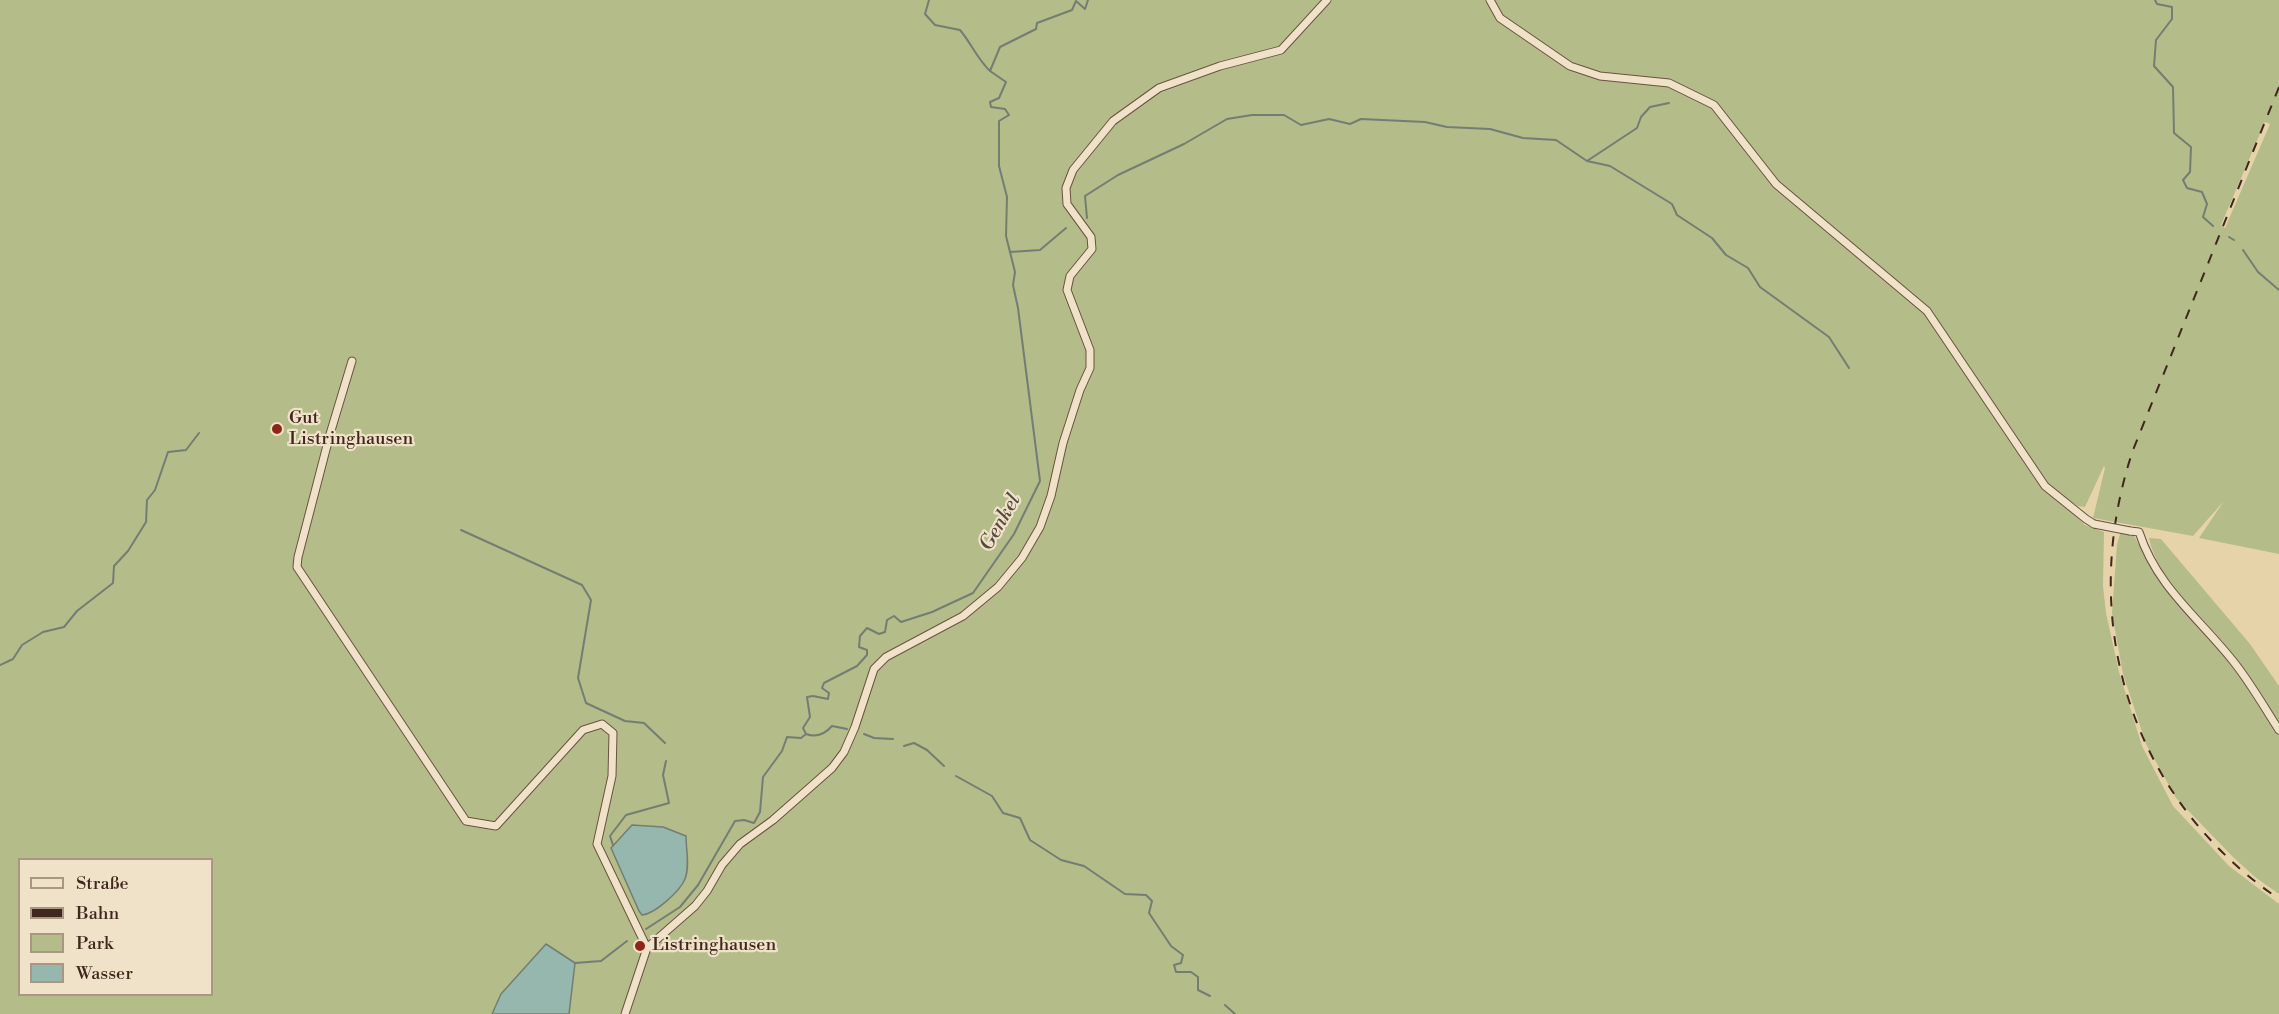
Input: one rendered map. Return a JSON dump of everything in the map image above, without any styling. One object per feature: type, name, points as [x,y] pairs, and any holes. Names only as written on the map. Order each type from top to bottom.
[{"type":"street","points":[[624,1014],[647,948],[695,906],[722,865],[740,844],[773,820],[832,768],[844,752],[855,728],[874,669],[886,657],[956,621],[984,600],[1022,558],[1040,527],[1051,496],[1063,443],[1080,390],[1090,368],[1090,350],[1067,290],[1070,276],[1092,249],[1091,237],[1067,204],[1066,188],[1073,170],[1113,121],[1159,88],[1220,66],[1281,50],[1327,0]]},
{"type":"street","points":[[1490,0],[1500,18],[1570,66],[1600,76],[1669,83],[1714,105],[1776,184],[1927,311],[2045,486],[2094,524],[2139,532],[2146,553],[2160,578],[2234,662],[2279,730]]},
{"type":"street","points":[[352,361],[322,462],[297,567],[466,821],[496,826],[583,730],[602,724],[613,733],[612,776],[597,844],[647,948]]},
{"type":"green space","points":[[0,0],[1325,0],[1280,49],[1159,86],[1112,119],[1076,170],[1113,123],[1159,91],[1220,69],[1281,52],[1328,0],[1488,0],[1499,21],[1570,67],[1599,78],[1668,85],[1713,108],[1773,184],[1925,312],[2043,485],[2085,525],[2104,532],[2103,586],[2106,613],[2119,672],[2142,746],[2173,806],[2229,866],[2279,904],[2279,1014],[569,1014],[575,963],[501,994],[492,1014],[0,1014]]},
{"type":"green space","points":[[1491,0],[2279,0],[2279,554],[2199,538],[2224,501],[2193,536],[2093,518],[2104,466],[2085,507],[2078,506],[2046,485],[1929,310],[1777,183],[1714,103],[1669,81],[1600,75],[1571,64],[1501,17]],"holes":[[[2265,122],[2270,124],[2225,228],[2221,225]]]},
{"type":"green space","points":[[2121,531],[2133,534],[2158,578],[2234,663],[2279,732],[2279,894],[2233,857],[2176,798],[2146,744],[2123,674],[2112,613],[2117,544]]},
{"type":"green space","points":[[2149,538],[2161,539],[2250,644],[2279,686],[2279,727],[2236,662],[2173,586],[2154,554]]},
{"type":"water","points":[[632,825],[663,827],[686,836],[685,879],[673,895],[660,906],[642,915],[611,848]]},
{"type":"water","points":[[546,944],[575,963],[569,1014],[492,1014],[501,994]]},
{"type":"waterway","points":[[929,0],[925,14],[935,25],[960,30],[990,71]]},
{"type":"waterway","name":"Genkel","points":[[646,929],[680,907],[698,885],[735,821],[744,820],[754,823],[760,812],[763,777],[782,751],[787,737],[801,738],[806,734],[803,728],[810,717],[807,697],[828,699],[829,693],[822,688],[824,683],[857,666],[867,655],[867,650],[859,647],[860,636],[867,628],[879,634],[885,632],[887,620],[894,616],[901,622],[932,612],[973,593],[1014,534],[1040,481],[1018,308],[1013,285],[1015,272],[1006,236],[1007,197],[999,166],[999,121],[1009,115],[1005,109],[991,107],[990,102],[999,98],[1006,82],[990,71],[1000,47],[1036,29],[1037,23],[1072,10],[1076,1],[1085,9],[1088,0]]},
{"type":"waterway","name":"Genkel","points":[[2155,0],[2157,4],[2172,7],[2172,19],[2156,40],[2154,66],[2173,87],[2174,133],[2191,147],[2190,172],[2183,180],[2187,188],[2202,192],[2207,204],[2203,217],[2213,226]]},
{"type":"waterway","points":[[1587,161],[1637,128],[1641,117],[1650,107],[1669,103]]},
{"type":"waterway","points":[[1087,218],[1085,196],[1118,175],[1184,144],[1227,119],[1252,115],[1284,115],[1301,125],[1329,119],[1350,124],[1361,119],[1425,122],[1447,127],[1490,129],[1523,138],[1556,140],[1587,161],[1610,166],[1672,204],[1677,215],[1712,238],[1726,255],[1748,268],[1760,287],[1829,337],[1849,368]]},
{"type":"waterway","points":[[1010,252],[1040,250],[1066,228]]},
{"type":"waterway","name":"Genkel","points":[[2229,237],[2234,240]]},
{"type":"waterway","name":"Genkel","points":[[2243,250],[2258,272],[2279,290]]},
{"type":"waterway","points":[[0,665],[13,659],[22,645],[43,632],[64,627],[77,611],[113,583],[114,566],[128,551],[146,522],[147,500],[155,490],[168,452],[186,450],[199,433]]},
{"type":"waterway","points":[[461,530],[582,585],[591,600],[578,678],[586,703],[625,721],[644,723],[665,743]]},
{"type":"waterway","points":[[806,734],[814,736],[827,731],[832,726],[847,729]]},
{"type":"waterway","points":[[864,734],[874,738],[893,739]]},
{"type":"waterway","points":[[904,746],[914,743],[927,750],[944,766]]},
{"type":"waterway","points":[[613,845],[610,836],[626,815],[669,803],[663,775],[666,761]]},
{"type":"waterway","points":[[956,776],[992,796],[1003,813],[1020,818],[1030,840],[1061,860],[1084,866],[1125,894],[1146,895],[1152,901],[1149,913],[1171,946],[1183,955],[1181,963],[1174,965],[1176,972],[1191,972],[1198,977],[1198,990],[1210,996]]},
{"type":"waterway","name":"Genkel","points":[[575,963],[601,961],[627,941]]},
{"type":"waterway","points":[[1225,1005],[1235,1014]]},
{"type":"railway","points":[[2279,87],[2133,450],[2117,514],[2111,578],[2115,640],[2129,700],[2152,757],[2185,810],[2228,857],[2279,899]]},
{"type":"place","name":"Gut Listringhausen","points":[[277,429]]},
{"type":"place","name":"Listringhausen","points":[[640,946]]}]
